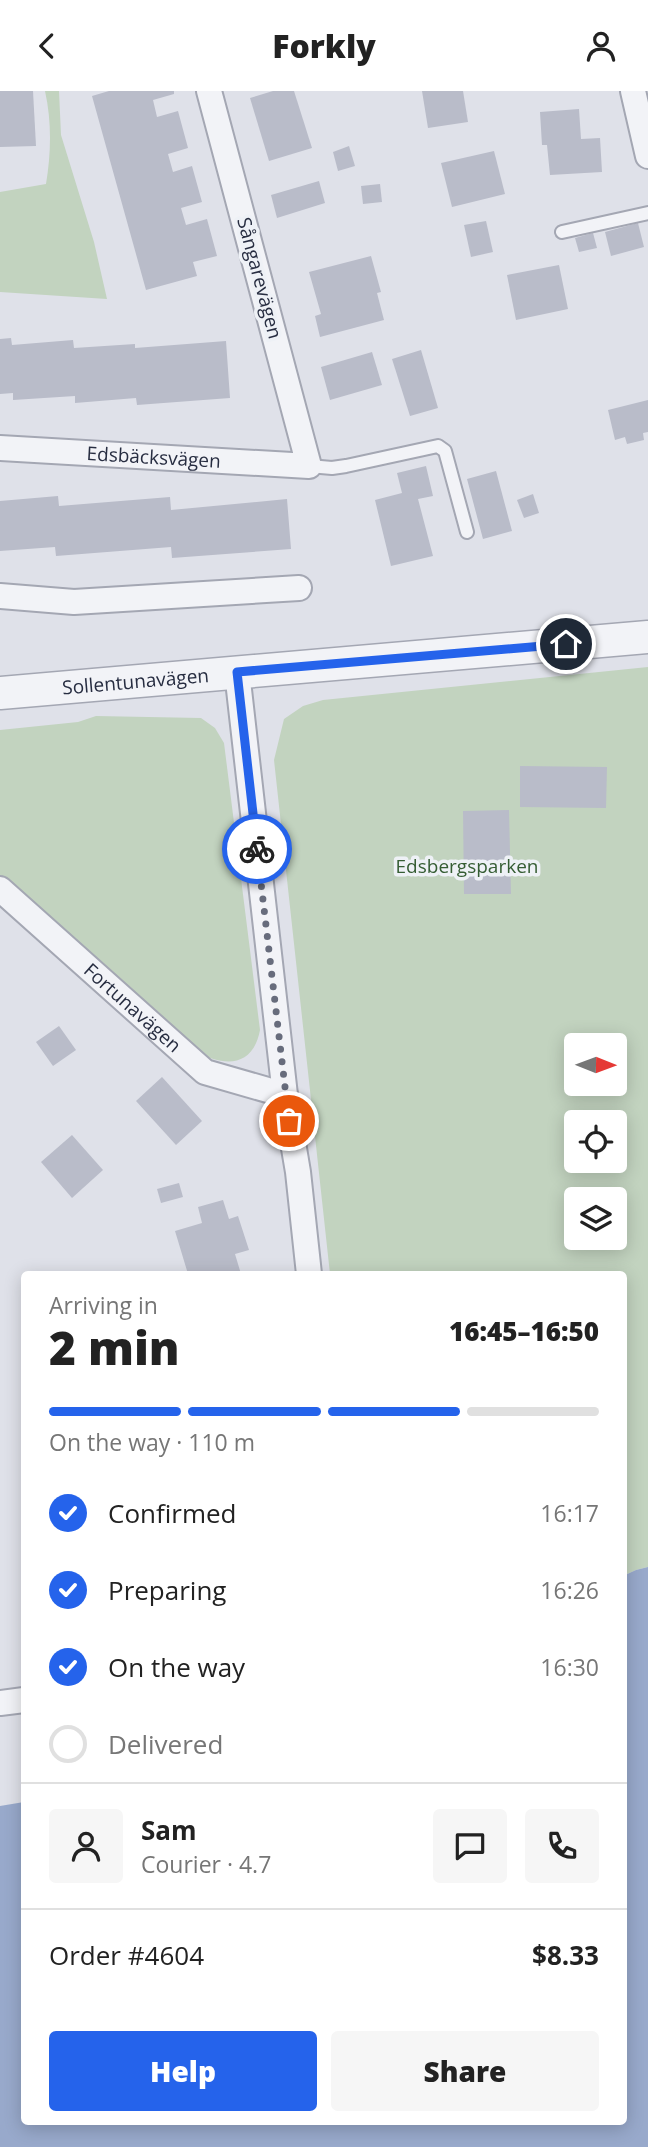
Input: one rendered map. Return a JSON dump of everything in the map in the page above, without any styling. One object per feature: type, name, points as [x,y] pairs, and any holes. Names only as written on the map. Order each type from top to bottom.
[{"type":"street","name":"Sångarevägen","points":[[209,91],[309,466]]},
{"type":"street","points":[[633,91],[648,156]]},
{"type":"street","name":"Edsbäcksvägen","points":[[0,448],[309,466]]},
{"type":"street","points":[[0,596],[74,602],[299,588]]},
{"type":"street","name":"Sollentunavägen","points":[[0,693],[648,637]]},
{"type":"street","points":[[237,672],[285,1095],[298,1172],[309,1271]]},
{"type":"street","name":"Fortunavägen","points":[[0,889],[205,1073],[285,1095]]},
{"type":"street","points":[[0,1703],[21,1700]]},
{"type":"lane","points":[[562,232],[648,213]]},
{"type":"lane","points":[[309,466],[346,466],[439,446],[445,450],[467,532]]},
{"type":"green space","points":[[45,91],[59,91],[61,135],[94,242],[107,299],[0,292],[0,192],[46,184],[50,138]]},
{"type":"green space","name":"Edsbergsparken","points":[[648,667],[648,1567],[627,1574],[627,1271],[330,1271],[274,760],[284,719],[303,706],[323,700]]},
{"type":"green space","points":[[96,716],[201,718],[215,728],[224,743],[260,1030],[251,1051],[244,1057],[227,1061],[197,1052],[0,876],[0,730],[78,722]]},
{"type":"water","points":[[648,1567],[648,2147],[0,2147],[0,1806],[21,1802],[21,2125],[627,2125],[627,1574]]},
{"type":"building","points":[[0,91],[33,91],[36,146],[0,147]]},
{"type":"building","points":[[109,91],[174,91],[174,94],[153,100],[157,117],[178,111],[188,148],[168,154],[173,172],[192,166],[202,202],[181,208],[186,225],[207,219],[217,256],[193,262],[197,276],[146,290],[92,96]]},
{"type":"building","points":[[273,91],[294,91],[312,148],[269,161],[250,98]]},
{"type":"building","points":[[422,91],[463,91],[468,122],[428,128]]},
{"type":"building","points":[[579,109],[581,139],[600,138],[602,172],[550,175],[547,145],[542,145],[540,112]]},
{"type":"building","points":[[349,146],[355,166],[338,171],[333,152]]},
{"type":"building","points":[[494,151],[505,194],[452,207],[441,163]]},
{"type":"building","points":[[319,181],[325,203],[277,218],[271,195]]},
{"type":"building","points":[[380,184],[382,202],[363,204],[361,186]]},
{"type":"building","points":[[486,221],[493,252],[471,257],[464,225]]},
{"type":"building","points":[[638,223],[644,247],[611,256],[605,232]]},
{"type":"building","points":[[593,233],[597,248],[579,252],[575,238]]},
{"type":"building","points":[[371,256],[381,292],[377,293],[384,320],[320,337],[315,316],[321,314],[309,272]]},
{"type":"building","points":[[559,265],[568,309],[516,320],[507,275]]},
{"type":"building","points":[[11,338],[12,345],[73,340],[74,348],[135,344],[135,348],[226,341],[230,398],[137,405],[136,398],[75,403],[75,396],[13,400],[13,393],[0,394],[0,339]]},
{"type":"building","points":[[421,350],[438,408],[410,416],[392,359]]},
{"type":"building","points":[[372,352],[382,385],[330,400],[321,367]]},
{"type":"building","points":[[648,400],[648,432],[643,433],[644,440],[627,444],[625,437],[615,440],[608,410]]},
{"type":"building","points":[[426,466],[433,496],[418,499],[433,556],[391,566],[375,500],[402,493],[397,473]]},
{"type":"building","points":[[496,471],[512,531],[483,539],[467,479]]},
{"type":"building","points":[[533,494],[539,513],[524,518],[517,500]]},
{"type":"building","points":[[58,496],[59,506],[170,497],[171,510],[287,499],[291,549],[172,558],[171,547],[56,556],[55,547],[0,551],[0,501]]},
{"type":"building","points":[[520,766],[607,767],[606,808],[520,807]]},
{"type":"building","points":[[509,810],[511,894],[464,894],[463,811]]},
{"type":"building","points":[[59,1026],[76,1050],[53,1066],[36,1042]]},
{"type":"building","points":[[162,1077],[202,1121],[176,1145],[136,1101]]},
{"type":"building","points":[[72,1135],[103,1170],[72,1198],[41,1162]]},
{"type":"building","points":[[179,1183],[183,1197],[161,1203],[157,1189]]},
{"type":"building","points":[[223,1200],[229,1219],[238,1216],[249,1250],[235,1254],[240,1271],[187,1271],[175,1231],[202,1223],[198,1207]]},
{"type":"way so far","points":[[257,849],[289,1121]]},
{"type":"route","points":[[257,849],[237,672],[566,644]]}]
